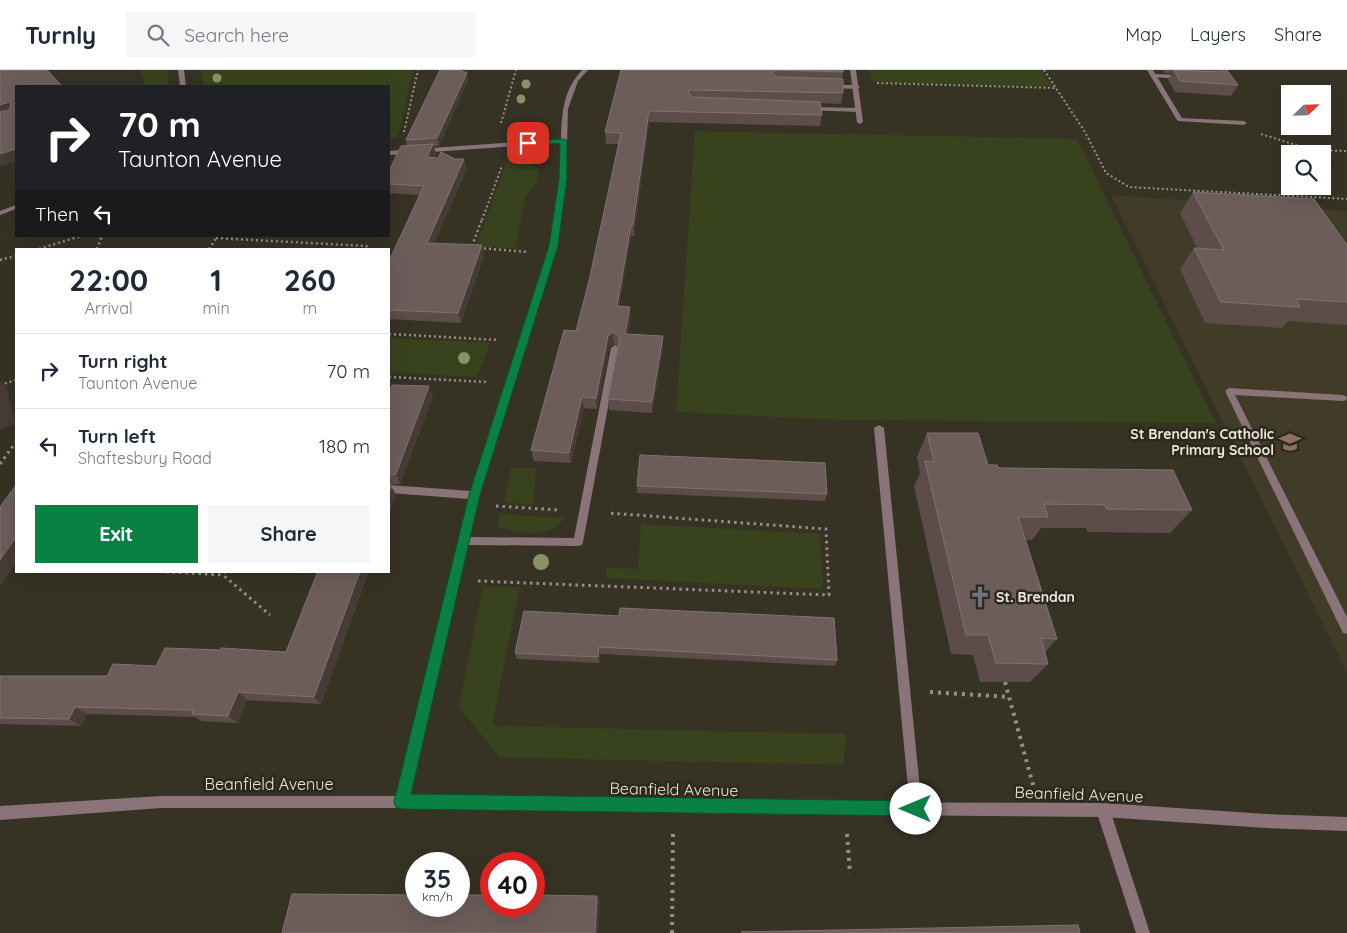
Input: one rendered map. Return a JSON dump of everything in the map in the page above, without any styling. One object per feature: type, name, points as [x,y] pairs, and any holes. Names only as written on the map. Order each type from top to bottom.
[{"type":"street","points":[[181,70],[183,85]]},
{"type":"street","points":[[402,802],[474,500],[551,253],[563,179],[568,95],[575,81],[585,70]]},
{"type":"street","points":[[853,70],[860,122]]},
{"type":"street","points":[[1150,70],[1180,120],[1244,123]]},
{"type":"street","points":[[1154,76],[1194,78]]},
{"type":"street","points":[[821,86],[856,85]]},
{"type":"street","points":[[799,108],[858,110]]},
{"type":"street","points":[[390,152],[564,141]]},
{"type":"street","points":[[0,213],[15,207]]},
{"type":"street","points":[[465,541],[578,542],[615,348]]},
{"type":"street","points":[[1343,398],[1229,391],[1347,629]]},
{"type":"street","points":[[879,428],[916,809]]},
{"type":"street","points":[[390,489],[474,500]]},
{"type":"street","name":"Beanfield Avenue","points":[[0,813],[161,802],[402,802],[845,809],[1103,810],[1266,821],[1347,824]]},
{"type":"street","points":[[1103,810],[1143,933]]},
{"type":"path","points":[[400,152],[418,70]]},
{"type":"path","points":[[495,146],[516,70]]},
{"type":"path","points":[[1044,70],[1085,132],[1106,173],[1130,187],[1347,199]]},
{"type":"path","points":[[856,85],[1056,88]]},
{"type":"path","points":[[1257,133],[1312,150],[1347,152]]},
{"type":"path","points":[[510,145],[472,247],[551,253]]},
{"type":"path","points":[[42,248],[79,237]]},
{"type":"path","points":[[210,248],[217,237],[366,246],[369,248]]},
{"type":"path","points":[[0,260],[15,256]]},
{"type":"path","points":[[390,334],[524,341]]},
{"type":"path","points":[[390,377],[510,383]]},
{"type":"path","points":[[0,385],[15,380]]},
{"type":"path","points":[[0,464],[15,443]]},
{"type":"path","points":[[455,580],[829,595],[826,529],[583,512],[474,500]]},
{"type":"path","points":[[224,573],[270,615]]},
{"type":"path","points":[[1005,682],[1040,810]]},
{"type":"path","points":[[905,690],[1009,697]]},
{"type":"path","points":[[672,807],[672,933]]},
{"type":"path","points":[[845,809],[850,874]]},
{"type":"shaded area","name":"St Brendan's Catholic Primary School","points":[[1111,195],[1347,211],[1347,673]]},
{"type":"green space","points":[[140,70],[168,70],[168,85],[145,85]]},
{"type":"green space","points":[[201,70],[413,70],[398,137],[390,138],[390,85],[203,85]]},
{"type":"green space","points":[[869,70],[1040,70],[1052,87],[872,82]]},
{"type":"green space","points":[[695,131],[1077,139],[1216,423],[840,420],[676,412]]},
{"type":"green space","points":[[509,156],[521,157],[539,169],[536,184],[526,195],[516,244],[519,249],[476,246]]},
{"type":"green space","points":[[390,338],[490,343],[477,377],[390,372]]},
{"type":"green space","points":[[511,468],[536,468],[533,505],[504,502]]},
{"type":"green space","points":[[499,514],[565,518],[553,529],[525,533],[498,526]]},
{"type":"green space","points":[[641,524],[820,534],[823,589],[606,578],[606,568],[638,569]]},
{"type":"green space","points":[[483,587],[520,587],[492,726],[846,734],[844,765],[499,757],[459,707]]},
{"type":"building","points":[[0,70],[47,70],[61,85],[15,85],[15,149],[0,154],[0,112],[9,110],[11,104],[9,102],[0,105]]},
{"type":"building","points":[[440,70],[460,70],[467,73],[437,138],[406,140]]},
{"type":"building","points":[[621,70],[775,70],[772,73],[777,77],[843,79],[843,93],[690,90],[688,92],[692,97],[820,102],[822,115],[649,111],[633,225],[631,225],[617,306],[630,307],[625,334],[663,336],[652,402],[608,399],[620,337],[613,332],[608,336],[596,398],[582,397],[569,453],[531,450],[564,330],[576,331],[589,281],[621,133],[605,132]]},
{"type":"building","points":[[775,70],[843,70],[843,72]]},
{"type":"building","points":[[1174,70],[1220,72],[1227,70],[1238,85],[1180,81]]},
{"type":"building","points":[[433,144],[427,157],[438,158],[441,152],[455,159],[464,159],[427,243],[482,245],[458,313],[390,310],[390,259],[424,186],[390,184],[390,169],[401,146]]},
{"type":"building","points":[[1193,192],[1314,199],[1347,245],[1347,302],[1296,299],[1300,307],[1221,302],[1194,248],[1224,250]]},
{"type":"building","points":[[392,385],[429,386],[396,474],[390,475],[390,391]]},
{"type":"building","points":[[927,433],[978,433],[988,465],[997,465],[998,468],[1173,470],[1192,510],[1107,509],[1105,505],[1044,504],[1048,517],[1018,517],[1057,639],[1041,638],[1048,664],[996,663],[988,635],[966,635],[925,461],[934,462]]},
{"type":"building","points":[[640,455],[825,463],[827,494],[637,486]]},
{"type":"building","points":[[15,486],[15,538],[0,560],[0,507]]},
{"type":"building","points":[[317,573],[359,573],[314,697],[238,692],[228,716],[192,714],[193,710],[75,707],[69,719],[0,718],[0,676],[107,676],[113,664],[156,666],[165,648],[220,650],[221,648],[286,652]]},
{"type":"building","points":[[620,608],[834,618],[837,660],[599,647],[598,657],[515,653],[524,611],[619,616]]},
{"type":"building","points":[[292,894],[405,895],[405,917],[470,917],[470,895],[480,895],[480,917],[545,917],[545,895],[597,896],[595,933],[282,933]]},
{"type":"building","points":[[1078,925],[1080,933],[741,932]]},
{"type":"place","name":"St Brendan's Catholic Primary School","points":[[1290,442]]},
{"type":"place","name":"St. Brendan","points":[[980,597]]},
{"type":"route","points":[[528,143],[564,141],[560,213],[553,246],[475,495],[402,802],[916,809]]}]
